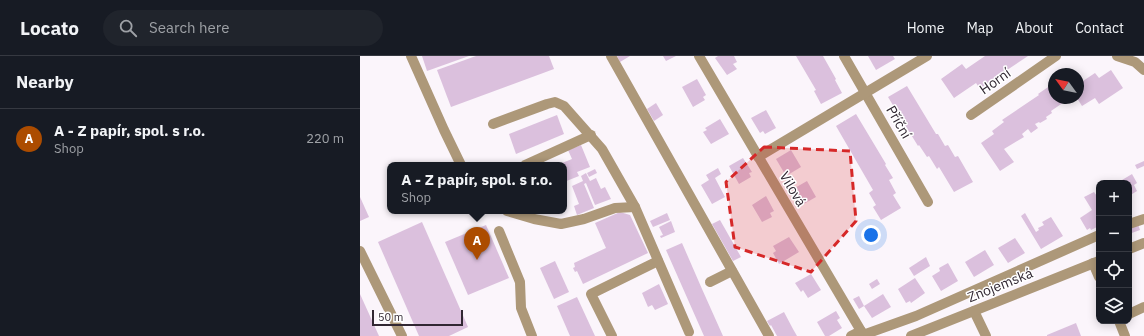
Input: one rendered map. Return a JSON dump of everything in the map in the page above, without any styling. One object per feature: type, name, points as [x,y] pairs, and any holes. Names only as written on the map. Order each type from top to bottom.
[{"type":"street","points":[[411,56],[460,162]]},
{"type":"street","points":[[611,56],[769,336]]},
{"type":"street","name":"Vilová","points":[[699,56],[863,334]]},
{"type":"street","name":"Příční","points":[[844,56],[928,202]]},
{"type":"street","points":[[758,157],[927,56]]},
{"type":"street","name":"Horní","points":[[971,115],[1056,56]]},
{"type":"street","points":[[1117,56],[1135,62],[1144,70]]},
{"type":"street","points":[[493,124],[555,102],[564,106],[602,149],[635,207],[689,332]]},
{"type":"street","points":[[532,162],[591,135]]},
{"type":"street","points":[[517,214],[534,219],[562,224],[584,219],[615,208],[635,207]]},
{"type":"street","points":[[1132,223],[1144,219]]},
{"type":"street","points":[[498,232],[520,282],[521,308],[532,336]]},
{"type":"street","points":[[851,336],[863,334],[916,316],[1096,236]]},
{"type":"street","points":[[1132,248],[1144,243]]},
{"type":"street","points":[[360,252],[402,336]]},
{"type":"street","points":[[612,336],[591,294],[658,261]]},
{"type":"street","name":"Znojemská","points":[[911,336],[934,332],[974,310],[1096,262]]},
{"type":"street","points":[[710,282],[732,271]]},
{"type":"street","points":[[1132,313],[1144,307]]},
{"type":"street","points":[[974,310],[986,336]]},
{"type":"street","points":[[1120,324],[1125,336]]},
{"type":"highlighted area","points":[[764,147],[850,151],[856,221],[811,272],[735,247],[726,182]]},
{"type":"building","points":[[422,56],[469,56],[427,71]]},
{"type":"building","points":[[476,56],[549,56],[554,69],[451,107],[437,70]]},
{"type":"building","points":[[617,56],[630,56],[620,62]]},
{"type":"building","points":[[663,56],[676,56],[666,61]]},
{"type":"building","points":[[718,56],[734,56],[737,62],[733,64],[737,69],[727,75],[715,58]]},
{"type":"building","points":[[796,56],[823,56],[842,93],[821,104],[814,91],[816,90]]},
{"type":"building","points":[[868,56],[893,56],[895,59],[876,70]]},
{"type":"building","points":[[985,56],[1028,56],[1001,73],[980,89],[976,83],[954,98],[941,79],[962,64],[966,69]]},
{"type":"building","points":[[1111,70],[1123,88],[1099,104],[1095,98],[1082,106],[1081,104],[1084,104],[1084,80],[1095,73],[1099,78]]},
{"type":"building","points":[[697,79],[706,95],[703,97],[705,100],[693,107],[682,87]]},
{"type":"building","points":[[907,86],[936,134],[938,134],[945,146],[948,145],[955,157],[958,156],[973,182],[954,192],[939,167],[937,169],[929,156],[927,157],[919,145],[918,146],[888,97]]},
{"type":"building","points":[[1048,87],[1048,104],[1061,104],[1051,111],[1052,113],[1046,117],[1047,119],[1035,124],[1038,128],[1031,133],[1028,129],[1022,134],[1024,137],[1004,149],[1014,162],[1000,171],[981,143],[994,134],[992,131],[1004,122],[1002,120],[1039,95],[1038,94]]},
{"type":"building","points":[[656,103],[663,115],[654,121],[647,109]]},
{"type":"building","points":[[766,110],[776,128],[765,134],[763,131],[760,133],[751,118]]},
{"type":"building","points":[[856,114],[893,178],[889,180],[896,193],[893,195],[901,208],[881,220],[873,207],[876,205],[869,193],[873,190],[836,126]]},
{"type":"building","points":[[557,115],[564,134],[516,154],[509,134]]},
{"type":"building","points":[[720,119],[729,134],[711,144],[703,132],[707,130],[705,128]]},
{"type":"building","points":[[581,145],[590,167],[577,172],[579,176],[567,181],[567,162],[564,162],[572,159],[568,150]]},
{"type":"building","points":[[791,150],[801,167],[786,176],[776,159]]},
{"type":"building","points":[[743,158],[752,172],[749,173],[751,177],[739,184],[729,166]]},
{"type":"building","points":[[1144,161],[1144,166],[1137,169],[1135,165]]},
{"type":"building","points":[[718,168],[721,174],[715,178],[725,197],[712,204],[701,185],[709,180],[706,175]]},
{"type":"building","points":[[595,169],[597,173],[589,177],[587,173]]},
{"type":"building","points":[[586,173],[590,181],[596,178],[601,189],[605,187],[611,199],[595,205],[586,183],[584,184],[594,208],[577,215],[574,206],[579,204],[572,186],[583,181],[581,176]]},
{"type":"building","points":[[1132,174],[1137,183],[1134,185],[1137,191],[1132,194],[1132,180],[1122,180]]},
{"type":"building","points":[[807,181],[816,197],[802,205],[793,189]]},
{"type":"building","points":[[1094,192],[1096,195],[1096,228],[1091,230],[1090,228],[1087,230],[1080,218],[1092,210],[1084,197]]},
{"type":"building","points":[[766,196],[774,211],[770,213],[772,217],[762,222],[752,205]]},
{"type":"building","points":[[360,197],[369,217],[360,221]]},
{"type":"building","points":[[620,212],[630,215],[648,253],[583,284],[577,271],[575,272],[573,268],[575,267],[574,263],[606,248],[595,223]]},
{"type":"building","points":[[667,213],[670,220],[653,227],[650,221]]},
{"type":"building","points":[[1025,213],[1036,232],[1039,230],[1038,228],[1044,225],[1042,222],[1051,217],[1063,236],[1041,249],[1021,216]]},
{"type":"building","points":[[720,220],[741,257],[733,261],[712,224]]},
{"type":"building","points":[[671,221],[675,232],[661,238],[660,236],[663,235],[659,227]]},
{"type":"building","points":[[1137,221],[1140,230],[1132,233],[1132,223]]},
{"type":"building","points":[[422,222],[468,327],[449,336],[419,336],[378,242]]},
{"type":"building","points":[[486,225],[509,278],[468,295],[445,242]]},
{"type":"building","points":[[789,237],[799,252],[779,264],[773,253],[776,251],[773,246]]},
{"type":"building","points":[[1015,238],[1025,253],[1008,263],[998,248]]},
{"type":"building","points":[[682,243],[723,336],[704,336],[666,250]]},
{"type":"building","points":[[985,250],[994,265],[974,277],[965,262]]},
{"type":"building","points":[[926,257],[930,266],[914,276],[909,268]]},
{"type":"building","points":[[555,261],[569,292],[554,299],[540,268]]},
{"type":"building","points":[[948,263],[958,281],[941,291],[932,276],[940,271],[939,268]]},
{"type":"building","points":[[811,274],[821,290],[808,298],[803,290],[801,292],[795,283]]},
{"type":"building","points":[[915,278],[925,293],[911,303],[910,301],[906,303],[898,289]]},
{"type":"building","points":[[877,279],[880,284],[872,289],[869,284]]},
{"type":"building","points":[[659,284],[668,304],[655,310],[652,305],[648,307],[642,293]]},
{"type":"building","points":[[360,294],[379,336],[360,336]]},
{"type":"building","points":[[883,294],[891,307],[872,318],[864,306]]},
{"type":"building","points":[[859,296],[864,306],[859,309],[853,299]]},
{"type":"building","points":[[577,297],[595,336],[570,336],[557,306]]},
{"type":"building","points":[[836,311],[840,318],[837,320],[842,328],[829,336],[825,336],[817,322]]},
{"type":"building","points":[[784,312],[797,336],[777,336],[767,321]]},
{"type":"building","points":[[1076,323],[1081,336],[1047,336],[1047,335]]},
{"type":"place","name":"A - Z papír, spol. s r.o.","points":[[477,260]]}]
